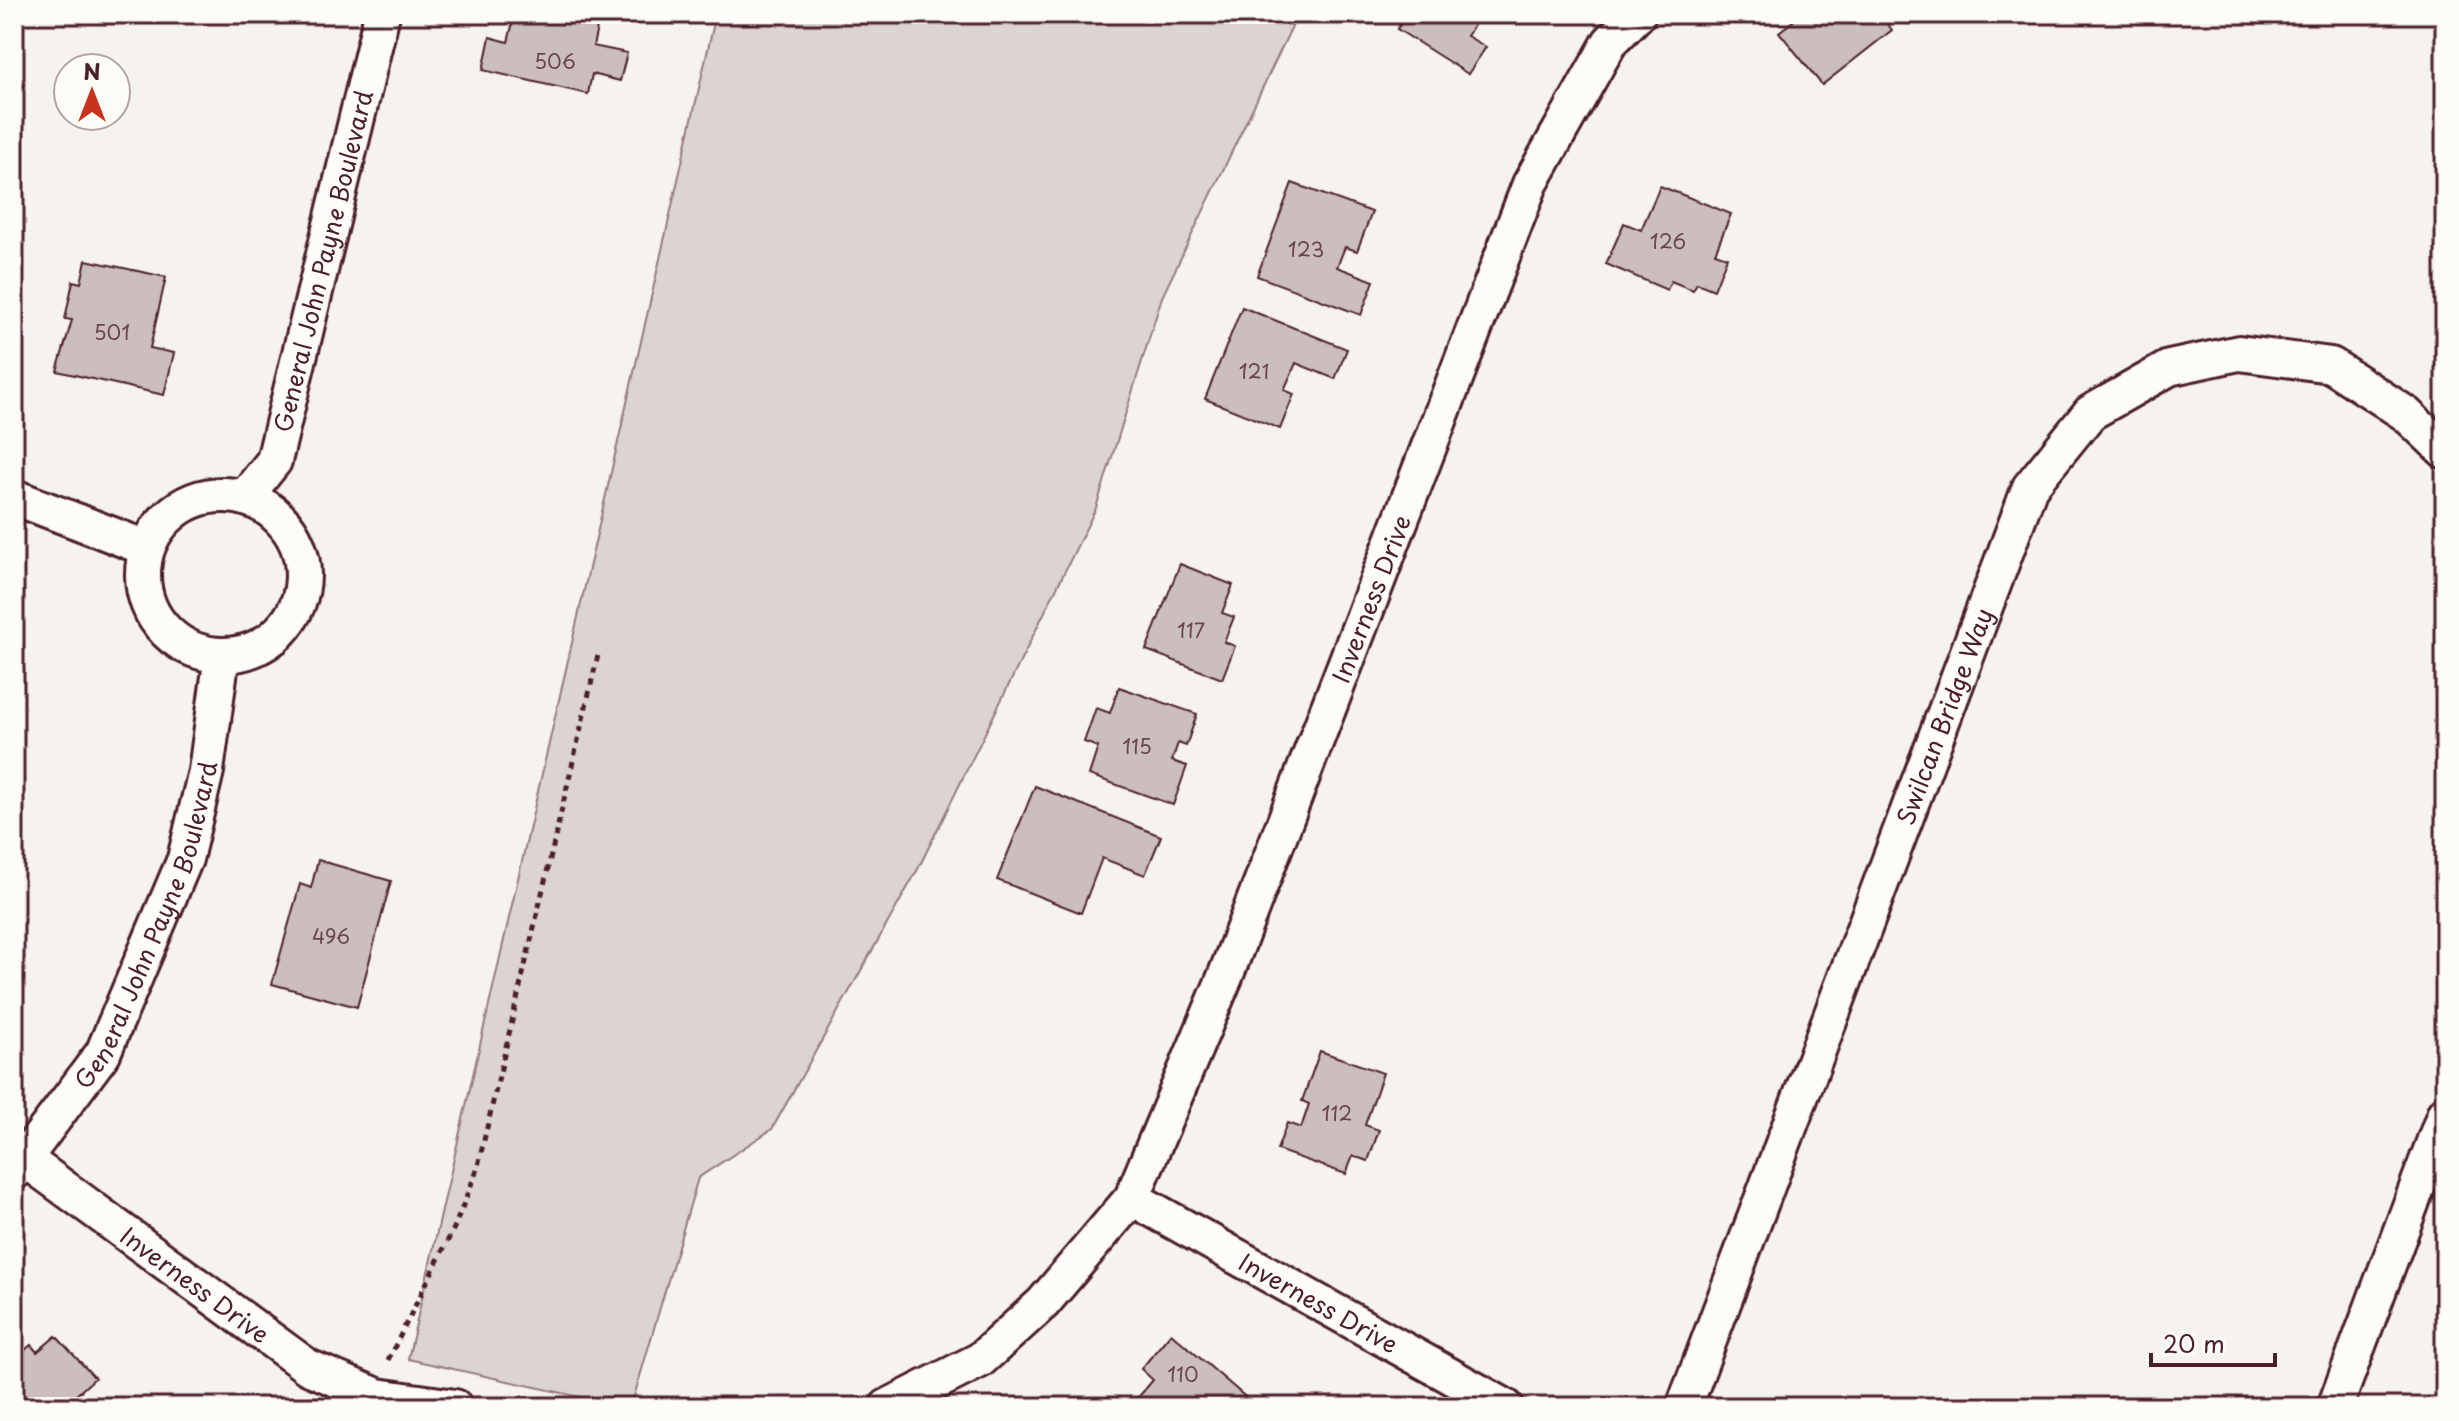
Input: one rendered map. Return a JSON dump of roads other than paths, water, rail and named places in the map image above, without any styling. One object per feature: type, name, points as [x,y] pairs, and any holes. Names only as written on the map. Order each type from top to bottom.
[{"type":"street","name":"General John Payne Boulevard","points":[[245,497],[274,461],[382,14]]},
{"type":"street","name":"Inverness Drive","points":[[887,1407],[980,1360],[1043,1303],[1132,1198],[1225,977],[1530,184],[1610,42],[1638,14]]},
{"type":"street","name":"Swilcan Bridge Way","points":[[1684,1407],[2030,487],[2090,413],[2169,368],[2239,353],[2331,365],[2406,414],[2445,451]]},
{"type":"street","points":[[210,495],[245,497],[273,512],[287,526],[298,546],[304,574],[300,599],[287,624],[251,650],[222,655],[191,649],[171,637],[155,618],[142,578],[146,548],[164,519],[186,503],[210,495]]},
{"type":"street","points":[[14,497],[146,548]]},
{"type":"street","name":"General John Payne Boulevard","points":[[20,1166],[103,1053],[185,859],[206,771],[222,655]]},
{"type":"street","points":[[2335,1407],[2445,1113]]},
{"type":"street","name":"Inverness Drive","points":[[20,1166],[308,1367],[379,1400],[455,1407]]},
{"type":"street","name":"Inverness Drive","points":[[1132,1198],[1506,1407]]}]
